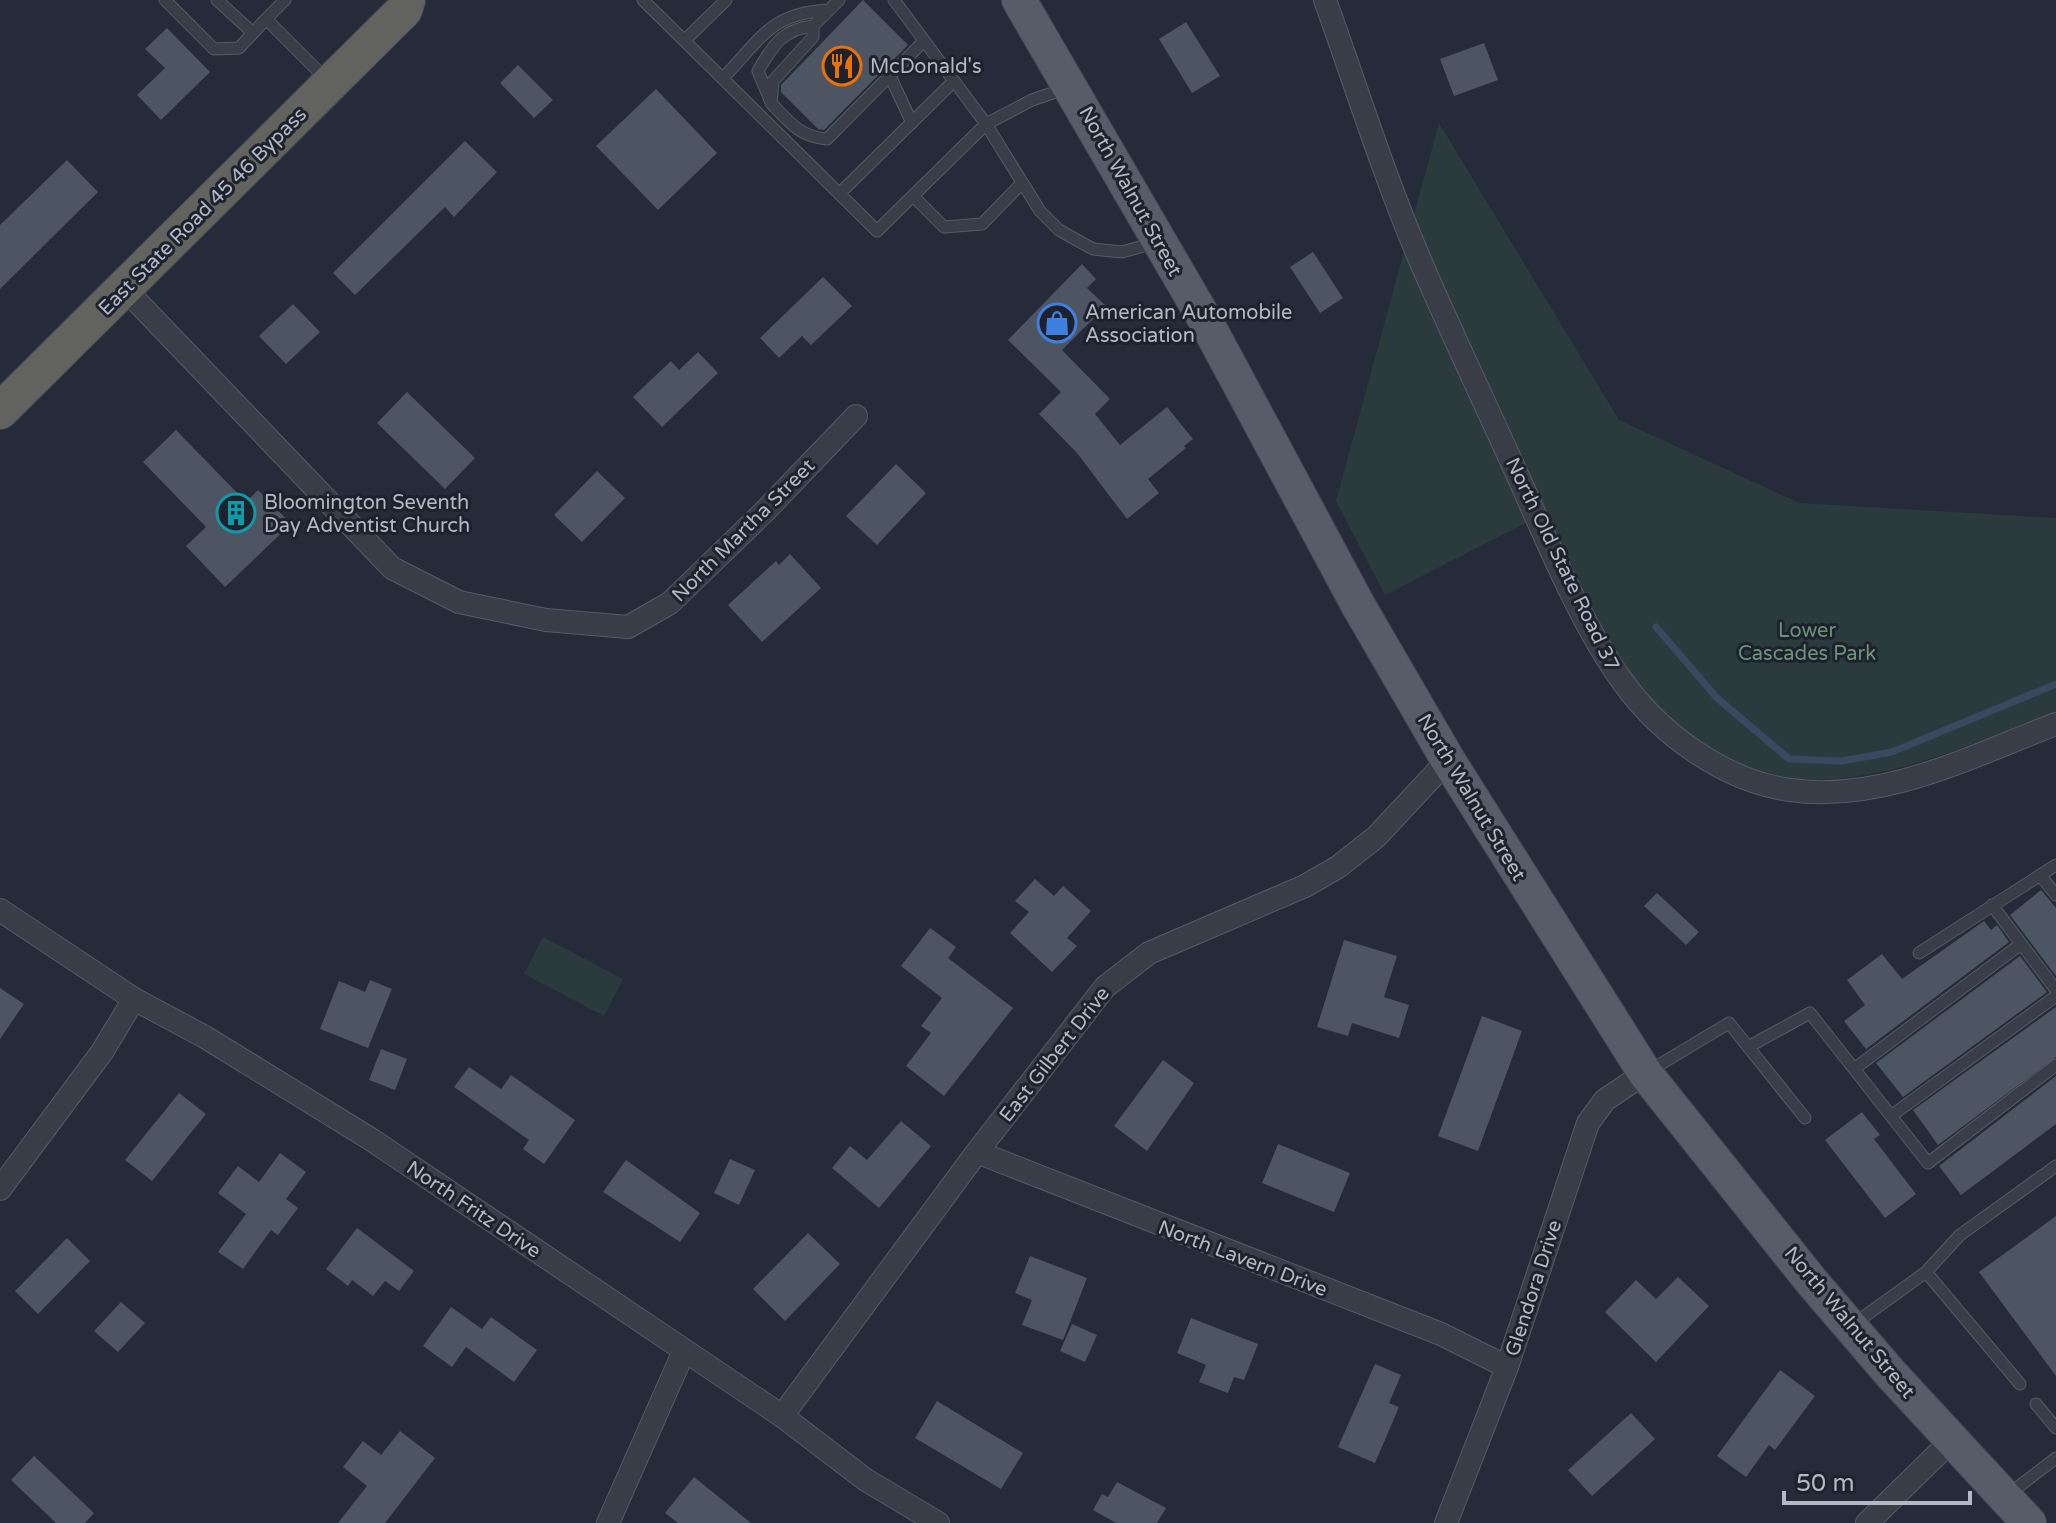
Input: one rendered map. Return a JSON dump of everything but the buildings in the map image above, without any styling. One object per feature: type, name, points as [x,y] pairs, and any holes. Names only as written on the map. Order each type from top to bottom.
[{"type":"highway","name":"East State Road 45 46 Bypass","points":[[0,411],[416,3]]},
{"type":"main road","name":"North Walnut Street","points":[[1019,0],[1072,86],[1204,318],[1358,605],[1448,760],[1645,1073],[1850,1326],[2029,1523]]},
{"type":"street","name":"North Old State Road 37","points":[[1325,0],[1419,259],[1537,517],[1607,658],[1646,709],[1690,747],[1733,772],[1760,783],[1818,792],[1847,792],[1922,775],[2056,724]]},
{"type":"street","name":"North Martha Street","points":[[124,288],[392,568],[459,602],[546,620],[628,627],[670,603],[766,510],[856,416]]},
{"type":"street","name":"East Gilbert Drive","points":[[782,1416],[1084,1011],[1127,967],[1180,938],[1305,886],[1338,867],[1376,837],[1448,760]]},
{"type":"street","name":"North Fritz Drive","points":[[0,910],[134,999],[205,1037],[372,1140],[782,1416],[866,1480],[938,1523]]},
{"type":"street","points":[[0,1189],[89,1070],[134,999]]},
{"type":"street","name":"Glendora Drive","points":[[1446,1523],[1507,1367],[1588,1123],[1605,1100],[1645,1073]]},
{"type":"street","name":"North Lavern Drive","points":[[977,1152],[1441,1334],[1507,1367]]},
{"type":"street","points":[[608,1523],[684,1351]]},
{"type":"street","points":[[1867,1523],[1952,1440]]},
{"type":"lane","points":[[165,0],[214,49],[239,48],[285,0]]},
{"type":"lane","points":[[217,0],[253,33]]},
{"type":"lane","points":[[643,0],[877,231],[986,124],[1032,100],[1072,86]]},
{"type":"lane","points":[[685,40],[726,0]]},
{"type":"lane","points":[[839,0],[813,26],[793,28],[758,71],[771,103],[809,138],[827,139],[924,41]]},
{"type":"lane","points":[[894,0],[986,124],[1049,220],[1093,249],[1122,252],[1159,242]]},
{"type":"lane","points":[[723,78],[780,19],[802,11],[829,10]]},
{"type":"lane","points":[[266,19],[330,84]]},
{"type":"lane","points":[[771,103],[773,81],[813,37],[813,26]]},
{"type":"lane","points":[[890,76],[912,123]]},
{"type":"lane","points":[[839,194],[954,81]]},
{"type":"lane","points":[[913,196],[944,227],[982,224],[1022,183]]},
{"type":"lane","points":[[1919,953],[2056,865]]},
{"type":"lane","points":[[2040,875],[2056,895]]},
{"type":"lane","points":[[1891,1116],[2056,993],[1992,905]]},
{"type":"lane","points":[[1854,1069],[2021,944]]},
{"type":"lane","points":[[1748,1047],[1810,1013],[1928,1163],[2056,1065]]},
{"type":"lane","points":[[1645,1073],[1729,1023],[1805,1118]]},
{"type":"lane","points":[[1850,1326],[1926,1272],[1960,1235],[2056,1166]]},
{"type":"lane","points":[[1926,1272],[2020,1384]]},
{"type":"lane","points":[[2036,1404],[2056,1428]]},
{"type":"lane","points":[[2005,1497],[2056,1458]]},
{"type":"green space","name":"Lower Cascades Park","points":[[1439,123],[1619,420],[1799,503],[2056,518],[2056,712],[1899,768],[1847,778],[1797,779],[1747,768],[1699,744],[1652,703],[1606,638],[1537,517],[1385,595],[1336,501]]},
{"type":"green space","points":[[543,937],[623,979],[604,1016],[524,974]]},
{"type":"waterway","points":[[1656,627],[1717,698],[1789,759],[1842,761],[1892,752],[2056,684]]},
{"type":"place","name":"McDonald's","points":[[842,66]]},
{"type":"place","name":"American Automobile Association","points":[[1057,323]]},
{"type":"place","name":"Bloomington Seventh Day Adventist Church","points":[[236,513]]}]
